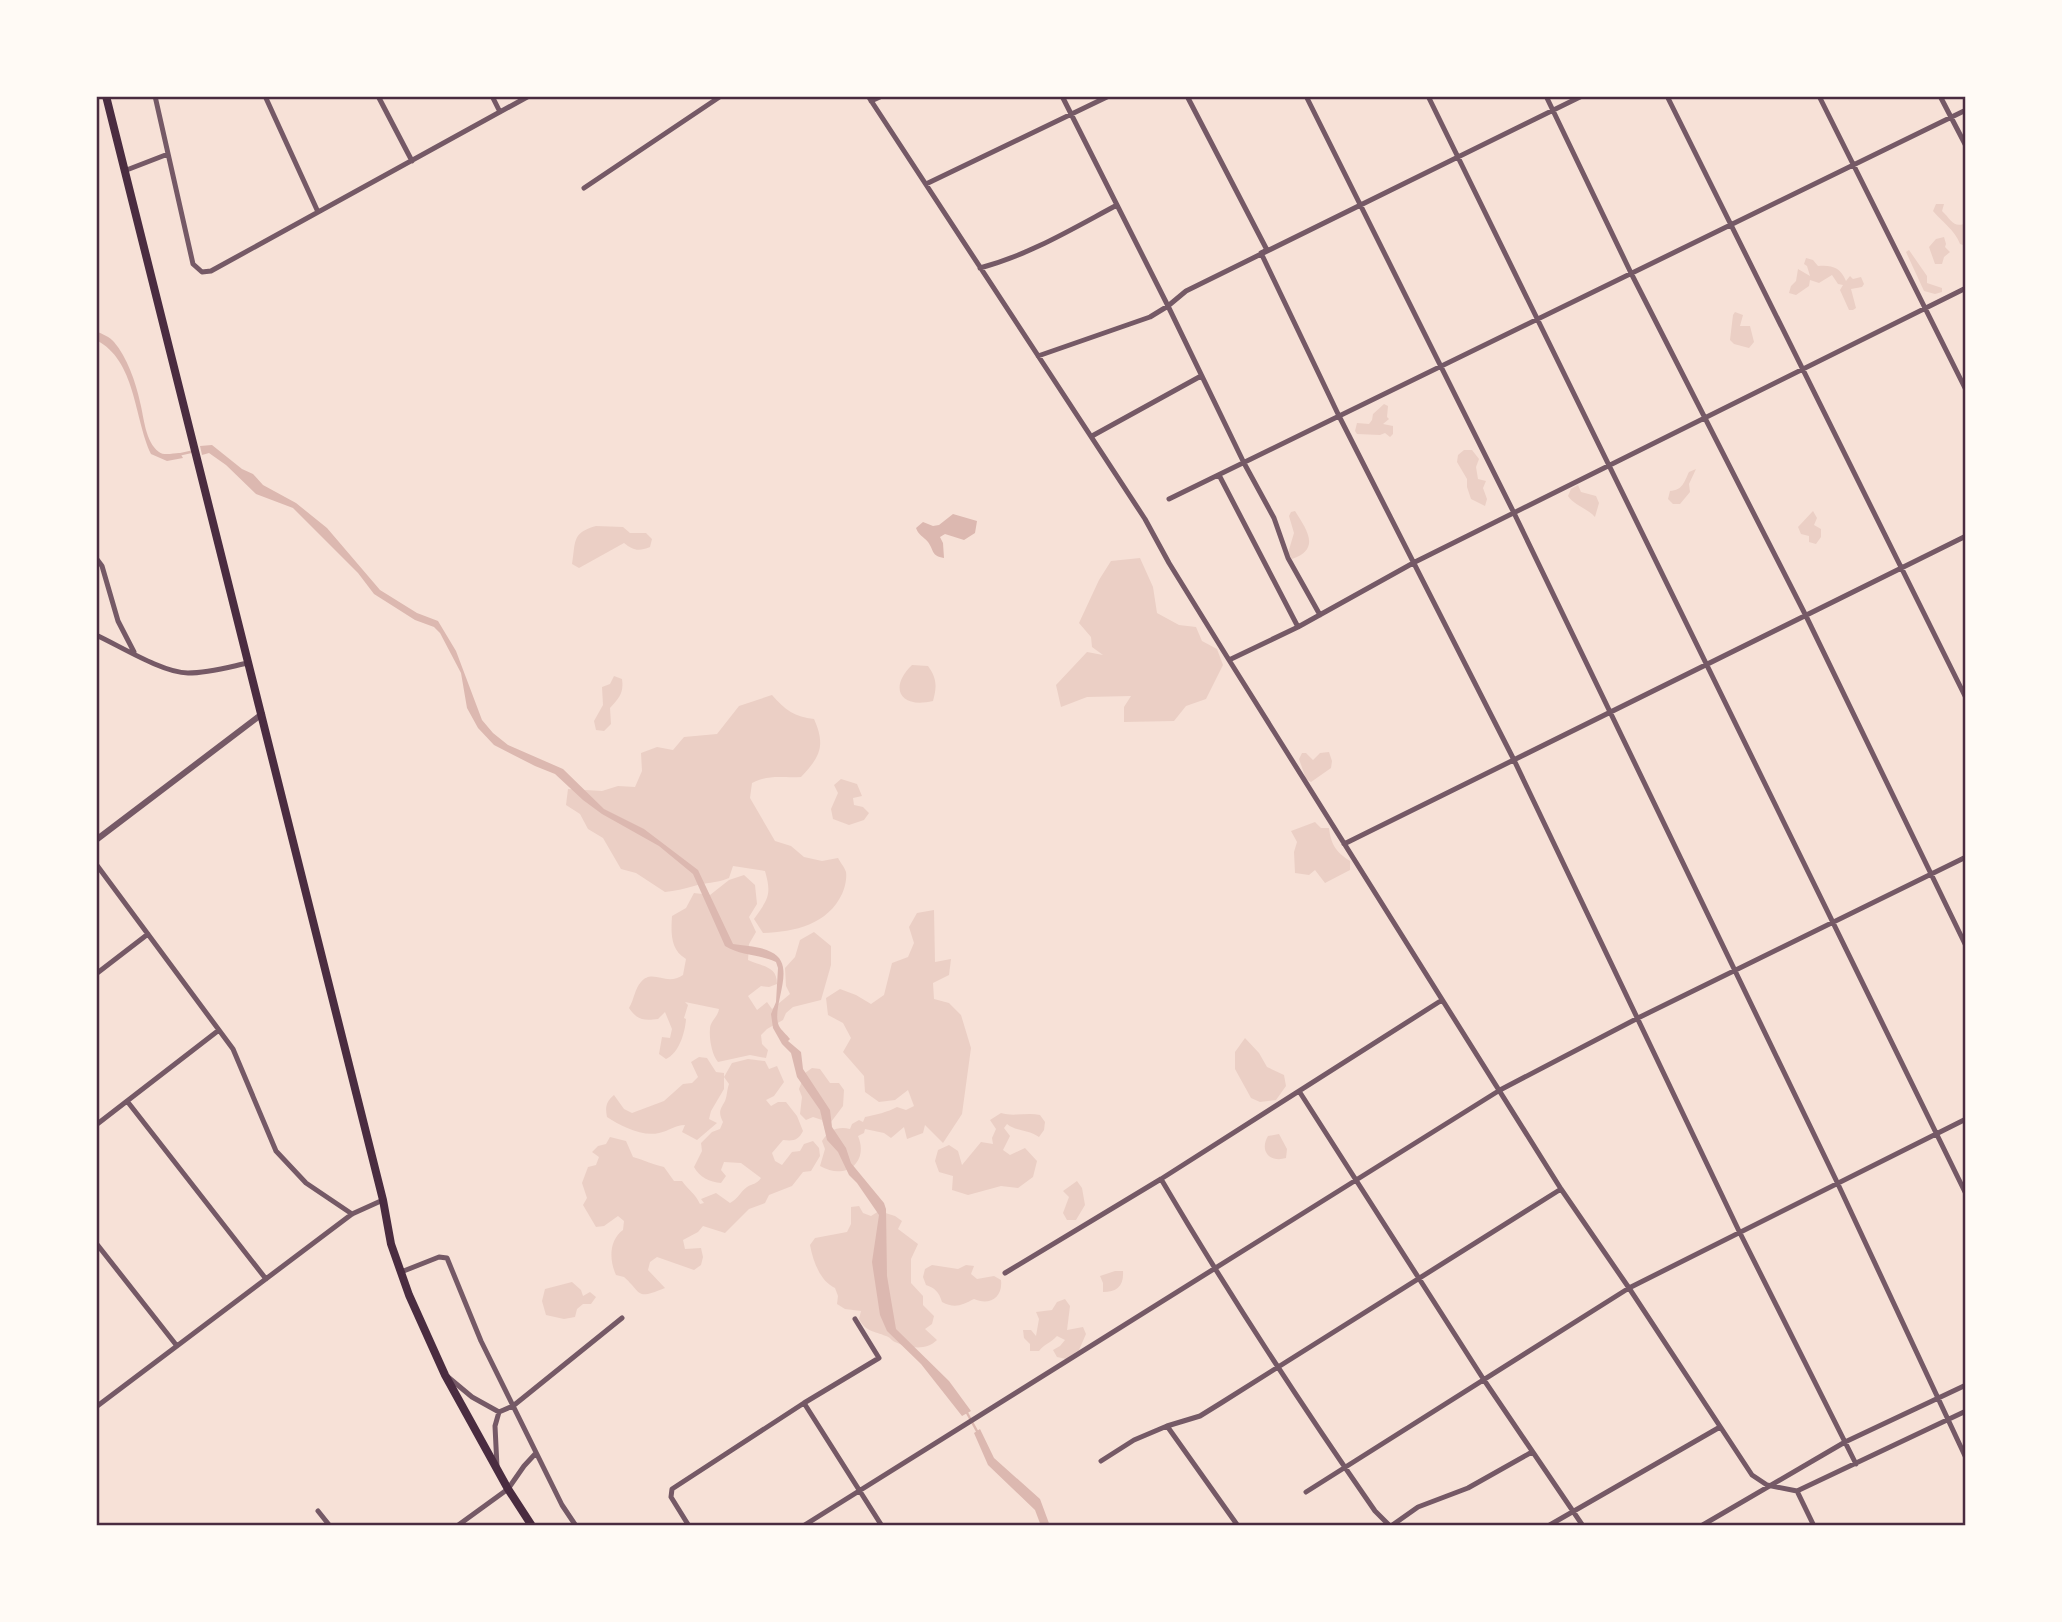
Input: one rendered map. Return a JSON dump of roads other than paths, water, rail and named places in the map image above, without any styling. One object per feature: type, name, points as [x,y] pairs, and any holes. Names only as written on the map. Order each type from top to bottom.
[{"type":"highway","points":[[106,96],[383,1200],[391,1244],[409,1296],[445,1375],[508,1489],[532,1526]]},
{"type":"street","points":[[155,96],[193,264],[202,272],[211,271],[529,96]]},
{"type":"street","points":[[265,96],[318,212]]},
{"type":"street","points":[[378,96],[412,161]]},
{"type":"street","points":[[492,96],[500,112]]},
{"type":"street","points":[[584,188],[721,96]]},
{"type":"street","points":[[882,96],[870,99],[1145,519],[1229,660],[1561,1189],[1752,1475],[1767,1485],[1797,1492],[1966,1411]]},
{"type":"street","points":[[1062,96],[1244,463],[1274,518],[1288,558],[1320,615]]},
{"type":"street","points":[[926,184],[1109,96]]},
{"type":"street","points":[[1038,356],[1150,317],[1186,290],[1267,250],[1187,96]]},
{"type":"street","points":[[1306,96],[1514,513],[1837,1182],[1966,1458]]},
{"type":"street","points":[[1428,96],[1966,1194]]},
{"type":"street","points":[[1546,96],[1631,273],[1806,616],[1966,946]]},
{"type":"street","points":[[1261,253],[1582,96]]},
{"type":"street","points":[[1667,96],[1966,698]]},
{"type":"street","points":[[1819,96],[1966,390]]},
{"type":"street","points":[[1940,96],[1966,146]]},
{"type":"street","points":[[1169,499],[1966,110]]},
{"type":"street","points":[[124,171],[168,154]]},
{"type":"street","points":[[979,268],[1009,260],[1034,249],[1117,205]]},
{"type":"street","points":[[1261,253],[1339,416],[1514,760],[1739,1231],[1856,1465]]},
{"type":"street","points":[[1229,660],[1298,627],[1415,562],[1966,288]]},
{"type":"street","points":[[1092,436],[1201,376]]},
{"type":"street","points":[[1219,475],[1298,627]]},
{"type":"street","points":[[1344,844],[1966,536]]},
{"type":"street","points":[[96,558],[102,566],[118,621],[134,652]]},
{"type":"street","points":[[96,635],[151,663],[187,673],[249,663]]},
{"type":"street","points":[[96,840],[262,714]]},
{"type":"street","points":[[803,1526],[1500,1090],[1638,1018],[1966,857]]},
{"type":"street","points":[[96,864],[233,1049],[276,1151],[306,1183],[352,1214]]},
{"type":"street","points":[[96,975],[148,934]]},
{"type":"street","points":[[1006,1273],[1161,1179],[1442,1000]]},
{"type":"street","points":[[96,1125],[219,1030]]},
{"type":"street","points":[[1299,1091],[1484,1380],[1583,1526]]},
{"type":"street","points":[[127,1101],[266,1279]]},
{"type":"street","points":[[1306,1492],[1629,1288],[1966,1119]]},
{"type":"street","points":[[1161,1179],[1214,1270],[1278,1369],[1376,1511],[1390,1526],[1418,1507],[1468,1488],[1532,1452]]},
{"type":"street","points":[[1101,1461],[1134,1440],[1200,1416],[1561,1189]]},
{"type":"street","points":[[96,1407],[352,1214],[383,1200]]},
{"type":"street","points":[[96,1243],[177,1346]]},
{"type":"street","points":[[401,1272],[439,1257],[447,1258],[481,1341],[536,1453],[576,1526]]},
{"type":"street","points":[[499,1412],[513,1406],[622,1318]]},
{"type":"street","points":[[689,1526],[671,1497],[672,1489],[879,1358],[855,1319]]},
{"type":"street","points":[[445,1375],[472,1397],[499,1412]]},
{"type":"street","points":[[1701,1526],[1767,1485],[1845,1442],[1966,1385]]},
{"type":"street","points":[[804,1403],[881,1526]]},
{"type":"street","points":[[498,1470],[495,1426],[499,1412]]},
{"type":"street","points":[[1167,1426],[1238,1526]]},
{"type":"street","points":[[1548,1526],[1571,1510],[1720,1426]]},
{"type":"street","points":[[457,1526],[508,1489],[536,1453]]},
{"type":"street","points":[[1797,1492],[1814,1526]]},
{"type":"street","points":[[318,1511],[330,1526]]},
{"type":"waterway","points":[[177,455],[195,451]]},
{"type":"waterway","points":[[966,1411],[978,1433]]}]
